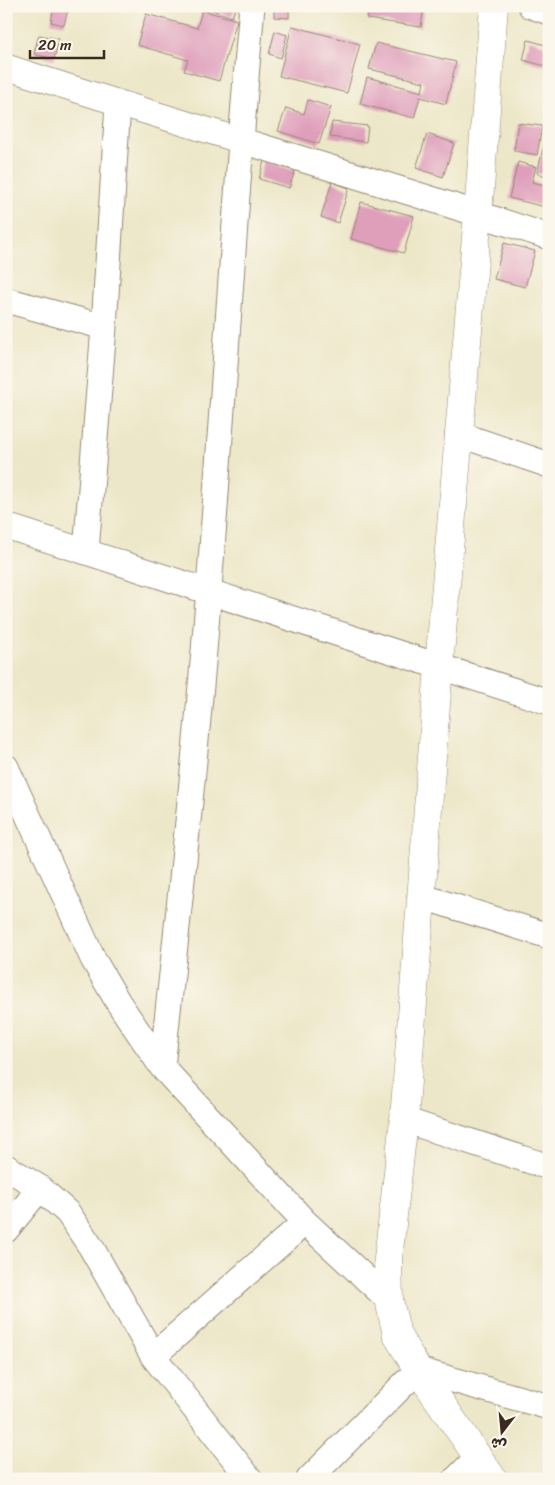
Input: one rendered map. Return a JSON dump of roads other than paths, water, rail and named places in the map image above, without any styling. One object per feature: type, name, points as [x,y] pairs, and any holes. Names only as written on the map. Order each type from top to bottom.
[{"type":"street","points":[[162,1068],[191,798],[209,590],[240,141],[252,6]]},
{"type":"street","points":[[493,1479],[418,1370],[397,1335],[389,1300],[388,1259],[404,1120],[420,896],[494,6]]},
{"type":"street","points":[[531,6],[549,12]]},
{"type":"street","points":[[6,67],[118,104],[478,214],[549,238]]},
{"type":"street","points":[[86,551],[104,327],[118,104]]},
{"type":"street","points":[[6,300],[104,327]]},
{"type":"street","points":[[458,434],[549,465]]},
{"type":"street","points":[[6,526],[209,590],[549,702]]},
{"type":"street","points":[[6,767],[93,959],[118,1002],[162,1068],[305,1222],[389,1300]]},
{"type":"street","points":[[420,896],[549,936]]},
{"type":"street","points":[[404,1120],[549,1168]]},
{"type":"street","points":[[6,1167],[40,1188],[68,1213],[86,1240],[153,1356],[250,1479]]},
{"type":"street","points":[[6,1230],[40,1188]]},
{"type":"street","points":[[153,1356],[305,1222]]},
{"type":"street","points":[[418,1370],[549,1407]]},
{"type":"street","points":[[309,1479],[418,1370]]},
{"type":"street","points":[[456,1479],[478,1457]]}]
